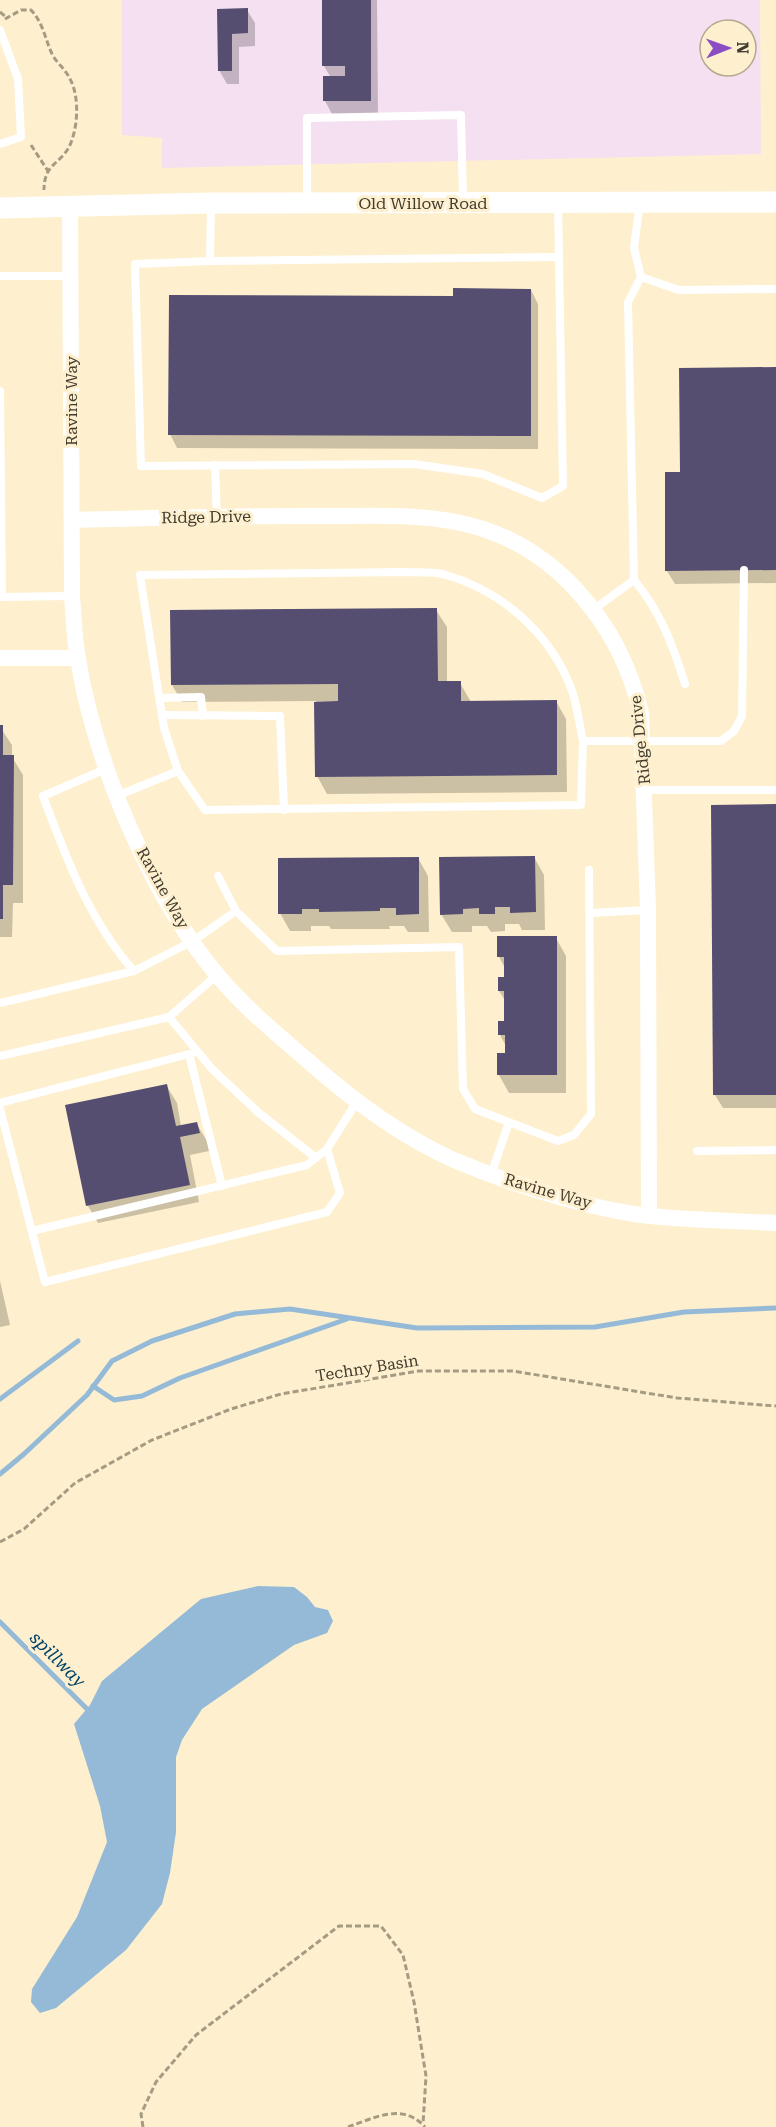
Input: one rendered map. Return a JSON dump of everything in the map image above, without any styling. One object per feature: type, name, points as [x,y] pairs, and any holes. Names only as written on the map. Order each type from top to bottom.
[{"type":"street","name":"Old Willow Road","points":[[0,208],[211,203],[776,202]]},
{"type":"street","name":"Ravine Way","points":[[70,206],[72,596],[78,658],[87,704],[108,768],[153,875],[172,911],[217,975],[267,1025],[356,1103],[452,1159],[491,1175],[583,1202],[649,1216],[776,1223]]},
{"type":"street","name":"Ridge Drive","points":[[72,520],[217,516],[408,517],[461,523],[512,540],[553,567],[594,609],[614,639],[634,684],[643,742],[648,910],[649,1216]]},
{"type":"street","points":[[0,658],[78,658]]},
{"type":"lane","points":[[0,30],[18,79],[21,137],[0,144]]},
{"type":"lane","points":[[307,203],[307,118],[461,115],[463,202]]},
{"type":"lane","points":[[558,202],[559,257],[562,486],[542,498],[483,474],[414,464],[141,466],[135,264],[559,257]]},
{"type":"lane","points":[[640,202],[634,248],[640,277],[628,302],[634,580],[652,601],[672,642],[685,684]]},
{"type":"lane","points":[[210,261],[211,203]]},
{"type":"lane","points":[[0,276],[70,276]]},
{"type":"lane","points":[[640,277],[679,290],[776,289]]},
{"type":"lane","points":[[0,391],[1,597],[72,596]]},
{"type":"lane","points":[[215,465],[217,516]]},
{"type":"lane","points":[[583,741],[721,741],[734,731],[742,716],[744,570]]},
{"type":"lane","points":[[405,572],[445,574],[487,593],[521,615],[549,647],[570,684],[583,741],[581,805],[205,810],[178,771],[162,715],[140,575],[405,572]]},
{"type":"lane","points":[[594,609],[634,580]]},
{"type":"lane","points":[[159,698],[201,697],[202,716]]},
{"type":"lane","points":[[162,715],[280,716],[284,810]]},
{"type":"lane","points":[[108,768],[44,796],[67,860],[112,946],[134,971]]},
{"type":"lane","points":[[119,795],[178,771]]},
{"type":"lane","points":[[645,790],[776,790]]},
{"type":"lane","points":[[218,876],[236,911],[277,951],[459,947],[463,1089],[475,1109],[558,1141],[574,1135],[591,1114],[589,870]]},
{"type":"lane","points":[[590,913],[648,910]]},
{"type":"lane","points":[[0,1003],[134,971],[193,941],[236,911]]},
{"type":"lane","points":[[0,1056],[169,1017],[217,975]]},
{"type":"lane","points":[[169,1017],[193,1053],[259,1113],[316,1158]]},
{"type":"lane","points":[[0,1103],[193,1053]]},
{"type":"lane","points":[[193,1053],[222,1186]]},
{"type":"lane","points":[[32,1231],[307,1165],[327,1149],[356,1103]]},
{"type":"lane","points":[[0,1109],[45,1282],[327,1212],[340,1193],[327,1149]]},
{"type":"lane","points":[[491,1175],[509,1122]]},
{"type":"lane","points":[[697,1151],[776,1150]]},
{"type":"path","points":[[0,12],[6,17],[21,10],[31,10],[40,20],[54,56],[71,79],[76,131],[68,150],[51,165],[44,178],[44,192]]},
{"type":"path","points":[[28,143],[48,171]]},
{"type":"path","name":"Techny Basin","points":[[0,1542],[24,1528],[75,1483],[152,1440],[231,1408],[304,1390],[419,1371],[513,1371],[677,1398],[776,1406]]},
{"type":"path","points":[[143,2127],[141,2114],[156,2082],[196,2035],[292,1959],[339,1926],[381,1926],[403,1955],[426,2076],[424,2126]]},
{"type":"path","points":[[348,2127],[386,2113],[408,2114],[424,2126]]},
{"type":"shaded area","points":[[122,0],[760,0],[761,154],[162,168],[162,138],[122,135]]},
{"type":"water","points":[[258,1586],[294,1587],[315,1607],[328,1610],[333,1621],[327,1633],[294,1645],[202,1709],[182,1740],[176,1757],[176,1832],[170,1873],[162,1904],[126,1950],[56,2008],[40,2013],[31,2002],[32,1989],[77,1917],[107,1842],[100,1806],[74,1724],[90,1705],[102,1681],[201,1599]]},
{"type":"building","points":[[322,0],[371,0],[371,101],[323,101],[323,76],[345,76],[345,66],[322,66]]},
{"type":"building","points":[[248,8],[248,33],[232,34],[232,71],[218,71],[217,9]]},
{"type":"building","points":[[453,288],[531,289],[531,436],[168,435],[169,295],[453,296]]},
{"type":"building","points":[[776,367],[776,570],[665,571],[665,472],[680,472],[679,368]]},
{"type":"building","points":[[437,608],[438,681],[461,681],[461,701],[557,700],[557,775],[315,777],[314,702],[338,701],[338,684],[171,685],[170,610]]},
{"type":"building","points":[[0,725],[3,725],[3,755],[14,755],[13,885],[3,885],[3,919],[0,919]]},
{"type":"building","points":[[776,804],[776,1095],[713,1095],[711,805]]},
{"type":"building","points":[[535,856],[536,912],[510,913],[510,907],[495,907],[495,914],[479,914],[479,908],[463,909],[463,914],[440,915],[439,857]]},
{"type":"building","points":[[419,857],[419,914],[396,915],[396,908],[380,908],[380,911],[319,912],[319,909],[302,909],[302,914],[278,914],[278,858]]},
{"type":"building","points":[[497,936],[557,936],[557,1075],[497,1075],[497,1053],[505,1053],[505,1035],[498,1035],[498,1021],[504,1021],[504,991],[498,991],[498,977],[504,977],[504,957],[497,957]]},
{"type":"building","points":[[167,1084],[176,1126],[197,1122],[200,1133],[180,1137],[190,1185],[86,1206],[65,1105]]},
{"type":"waterway","points":[[0,1474],[87,1395],[112,1361],[152,1341],[235,1314],[290,1309],[417,1328],[595,1327],[684,1312],[776,1308]]},
{"type":"waterway","points":[[93,1386],[114,1400],[142,1396],[180,1378],[347,1319]]},
{"type":"waterway","points":[[0,1399],[78,1341]]},
{"type":"waterway","name":"spillway","points":[[0,1622],[90,1712]]}]
